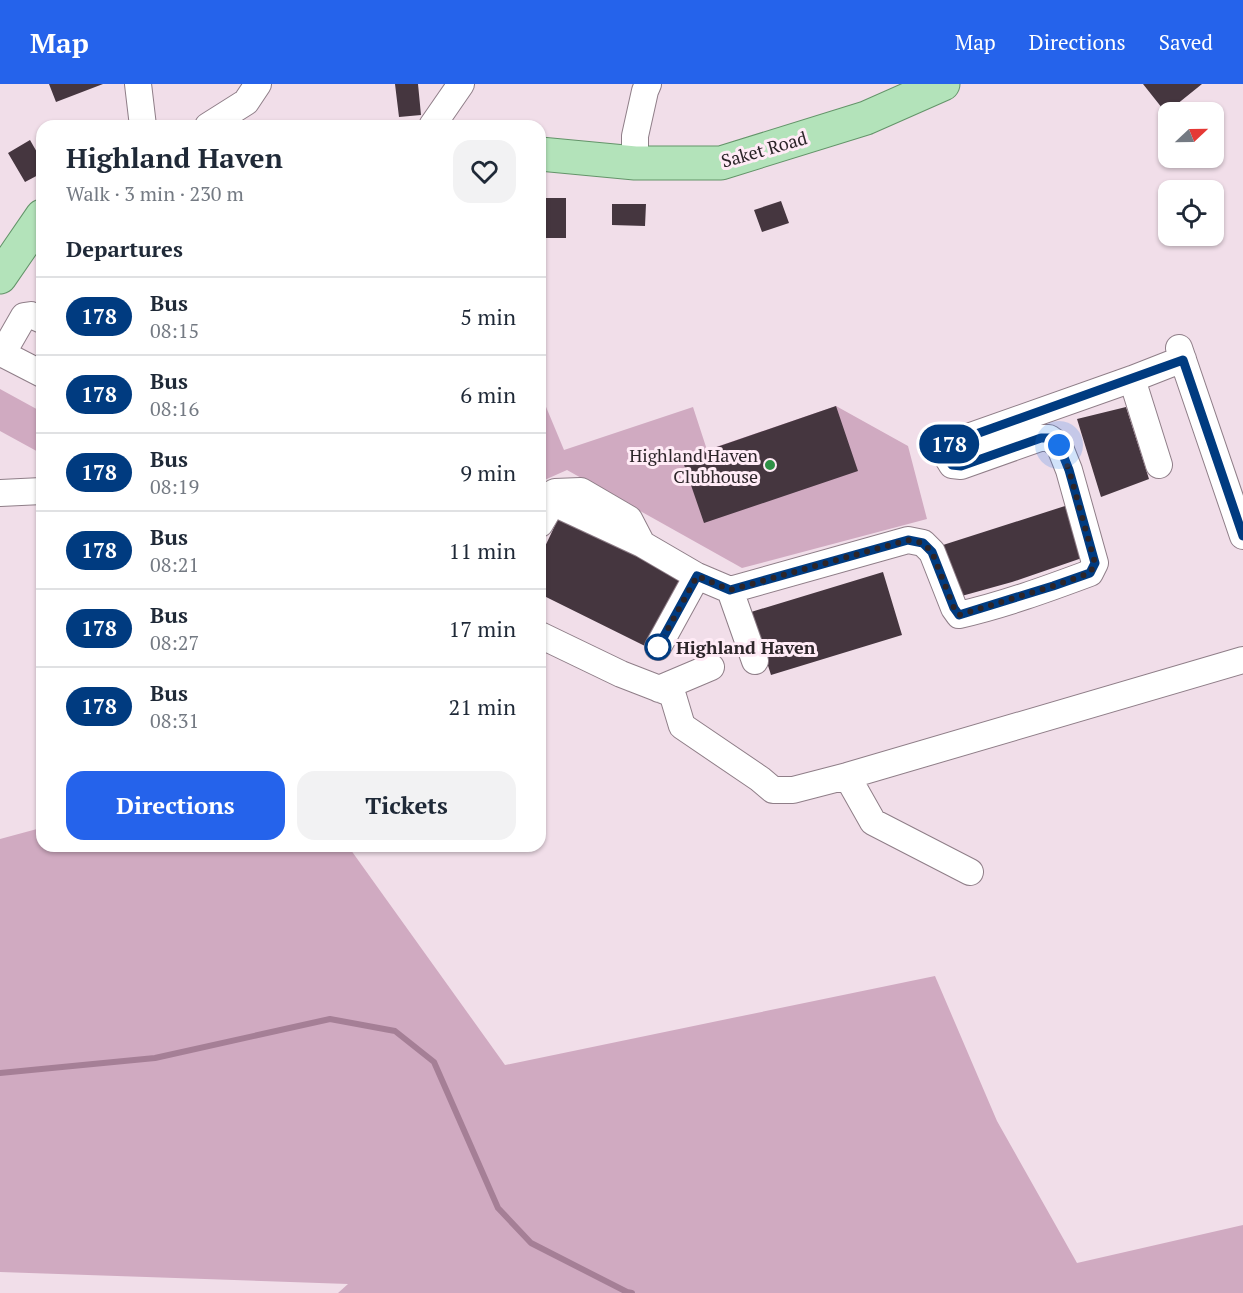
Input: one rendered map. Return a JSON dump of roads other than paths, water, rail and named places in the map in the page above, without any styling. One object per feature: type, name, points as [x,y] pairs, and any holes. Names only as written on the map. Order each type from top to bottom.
[{"type":"main road","name":"Saket Road","points":[[546,155],[635,163],[721,163],[866,118],[943,84]]},
{"type":"main road","points":[[0,277],[36,225]]},
{"type":"street","points":[[138,84],[141,120]]},
{"type":"street","points":[[218,120],[246,102],[258,84]]},
{"type":"street","points":[[436,120],[461,84]]},
{"type":"street","points":[[635,163],[635,136],[648,84]]},
{"type":"street","points":[[36,317],[24,316],[5,349],[7,356],[36,371]]},
{"type":"street","points":[[546,514],[550,507],[558,505],[642,544],[697,576],[730,590],[908,540],[923,543],[932,552],[954,608],[959,615],[1090,573],[1095,563],[1069,470],[1059,445],[1049,438],[1041,438],[961,466],[952,465],[944,452],[948,444],[1132,379],[1181,354],[1243,536]]},
{"type":"street","points":[[1132,379],[1159,465]]},
{"type":"street","points":[[0,493],[36,491]]},
{"type":"street","points":[[546,497],[555,492],[581,491],[629,519],[642,544]]},
{"type":"street","points":[[658,647],[697,576]]},
{"type":"street","points":[[730,590],[755,661]]},
{"type":"street","points":[[546,638],[621,674],[670,693],[682,726],[773,790],[793,790],[848,776],[1243,660]]},
{"type":"street","points":[[659,689],[711,667]]},
{"type":"street","points":[[848,776],[873,822],[970,872]]},
{"type":"waterway","points":[[0,1073],[155,1058],[330,1019],[395,1031],[434,1062],[498,1208],[531,1243],[632,1293]]},
{"type":"place","name":"Highland Haven Clubhouse","points":[[770,465]]},
{"type":"place","name":"Highland Haven","points":[[658,647]]}]
